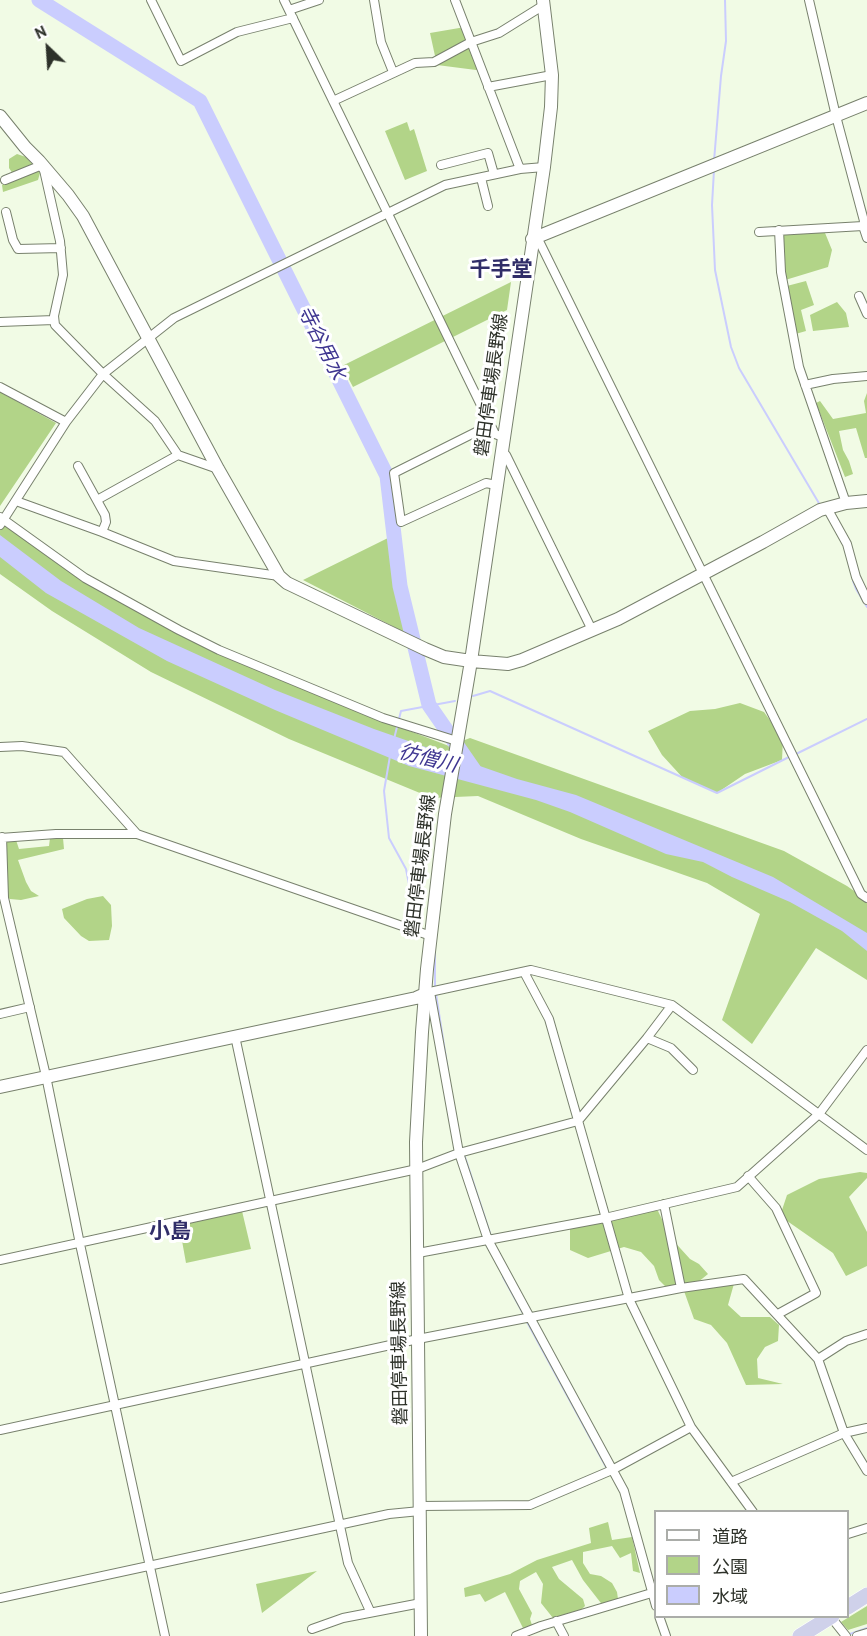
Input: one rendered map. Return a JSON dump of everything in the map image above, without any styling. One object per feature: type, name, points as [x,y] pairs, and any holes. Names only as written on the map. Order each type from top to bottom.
[{"type":"highway","points":[[849,1606],[867,1595]]},
{"type":"highway","points":[[800,1636],[829,1618]]},
{"type":"street","points":[[151,0],[181,61],[237,32],[291,14],[319,0]]},
{"type":"street","points":[[284,0],[490,425],[495,434],[503,437]]},
{"type":"street","points":[[374,0],[381,42],[393,72]]},
{"type":"street","points":[[455,0],[520,169]]},
{"type":"street","points":[[809,0],[867,238]]},
{"type":"street","points":[[333,101],[414,63],[434,62],[471,42],[499,33],[547,2]]},
{"type":"street","name":"磐田停車場長野線","points":[[421,1636],[416,1132],[430,936],[449,791],[471,661],[544,167],[552,75],[547,2]]},
{"type":"street","points":[[488,87],[552,75]]},
{"type":"street","points":[[867,103],[534,238],[861,894],[867,898]]},
{"type":"street","points":[[3,124],[68,195],[83,216],[218,469],[279,576],[287,583],[425,649],[444,657],[471,661],[508,664],[522,660],[618,619],[827,507],[867,501]]},
{"type":"street","points":[[441,165],[488,153],[494,174]]},
{"type":"street","points":[[5,180],[42,166]]},
{"type":"street","points":[[42,166],[61,248],[63,275],[55,325],[103,374],[155,421],[178,455],[218,469]]},
{"type":"street","points":[[457,741],[383,718],[219,650],[85,578],[1,521],[66,422],[103,374],[174,318],[445,185],[520,169],[544,167]]},
{"type":"street","points":[[481,178],[488,206]]},
{"type":"street","points":[[6,212],[13,240],[18,249],[61,248]]},
{"type":"street","points":[[759,231],[863,226]]},
{"type":"street","points":[[778,230],[781,272],[797,358],[846,503]]},
{"type":"street","points":[[859,296],[867,314]]},
{"type":"street","points":[[1,319],[54,320]]},
{"type":"street","points":[[805,385],[833,379],[867,376]]},
{"type":"street","points":[[0,387],[66,422]]},
{"type":"street","points":[[490,425],[394,472],[401,522],[486,483],[496,485]]},
{"type":"street","points":[[501,454],[506,455],[592,630]]},
{"type":"street","points":[[97,500],[178,455]]},
{"type":"street","points":[[78,466],[105,515],[106,522],[102,532]]},
{"type":"street","points":[[16,501],[174,561],[279,576]]},
{"type":"street","points":[[827,507],[847,544],[856,577],[867,600]]},
{"type":"street","points":[[0,747],[22,746],[64,752],[137,834]]},
{"type":"street","points":[[165,1636],[46,1076],[4,898],[1,837],[137,834],[430,936]]},
{"type":"street","points":[[0,1087],[416,998],[427,993],[531,970],[672,1005],[867,1149]]},
{"type":"street","points":[[524,972],[549,1019],[629,1299],[691,1427],[752,1510]]},
{"type":"street","points":[[427,993],[459,1153],[488,1240],[528,1319],[624,1491],[653,1592],[556,1621],[516,1636]]},
{"type":"street","points":[[0,1260],[417,1169],[459,1153],[578,1121],[672,1005]]},
{"type":"street","points":[[0,1014],[30,1007]]},
{"type":"street","points":[[235,1036],[339,1525],[343,1532],[348,1563],[370,1611]]},
{"type":"street","points":[[647,1038],[671,1048],[693,1070]]},
{"type":"street","points":[[418,1253],[605,1218],[737,1186],[819,1114],[867,1050]]},
{"type":"street","points":[[748,1176],[776,1208],[816,1293],[778,1314]]},
{"type":"street","points":[[664,1204],[681,1288]]},
{"type":"street","points":[[0,1430],[418,1339],[681,1288],[744,1279],[818,1359],[844,1433],[867,1471]]},
{"type":"street","points":[[818,1359],[846,1341],[867,1334]]},
{"type":"street","points":[[0,1598],[420,1508],[530,1505],[613,1472],[691,1427]]},
{"type":"street","points":[[731,1482],[844,1433],[867,1428]]},
{"type":"street","points":[[849,1534],[867,1528]]},
{"type":"street","points":[[312,1629],[370,1611],[421,1603]]},
{"type":"street","points":[[659,1618],[666,1636]]},
{"type":"street","points":[[832,1618],[846,1636]]},
{"type":"street","points":[[556,1621],[564,1636]]},
{"type":"street","points":[[857,1636],[867,1633]]},
{"type":"green space","points":[[465,27],[481,69],[437,65],[430,33]]},
{"type":"green space","points":[[407,122],[410,131],[414,129],[427,171],[405,180],[385,131]]},
{"type":"green space","points":[[17,154],[26,157],[40,173],[38,180],[3,192],[2,185],[15,177],[9,168],[9,159]]},
{"type":"green space","points":[[823,228],[832,250],[828,267],[782,281],[779,230]]},
{"type":"green space","points":[[806,281],[814,305],[801,310],[806,331],[792,335],[783,287]]},
{"type":"green space","points":[[511,282],[507,310],[353,387],[342,366]]},
{"type":"green space","points":[[837,302],[846,313],[849,327],[813,331],[810,315]]},
{"type":"green space","points":[[0,392],[56,423],[0,506]]},
{"type":"green space","points":[[867,393],[867,458],[865,458],[856,428],[839,431],[843,450],[853,474],[845,477],[816,403],[820,401],[833,419],[866,413],[864,401]]},
{"type":"green space","points":[[0,517],[70,567],[179,630],[321,697],[449,746],[470,738],[784,851],[847,886],[867,900],[867,980],[816,948],[752,1044],[722,1020],[760,914],[707,883],[581,839],[478,796],[432,798],[289,739],[151,672],[52,611],[0,574]]},
{"type":"green space","points":[[390,537],[404,632],[303,580]]},
{"type":"green space","points":[[740,703],[764,712],[783,738],[782,760],[745,774],[717,793],[683,778],[662,755],[648,731],[690,711],[715,709]]},
{"type":"green space","points":[[50,838],[63,838],[64,849],[18,860],[31,891],[39,896],[21,900],[6,897],[5,841],[16,840],[19,849],[49,846]]},
{"type":"green space","points":[[103,896],[111,905],[112,926],[109,940],[89,941],[64,918],[62,909],[87,899]]},
{"type":"green space","points":[[860,1172],[867,1173],[867,1178],[849,1197],[867,1232],[867,1266],[846,1276],[833,1253],[780,1216],[787,1195],[819,1179]]},
{"type":"green space","points":[[644,1209],[658,1211],[671,1238],[690,1259],[699,1264],[708,1274],[692,1287],[670,1291],[659,1280],[654,1266],[641,1252],[624,1247],[588,1258],[570,1250],[570,1225]]},
{"type":"green space","points":[[242,1211],[251,1249],[186,1263],[179,1224]]},
{"type":"green space","points":[[735,1280],[728,1305],[741,1317],[770,1317],[779,1325],[778,1341],[765,1347],[757,1359],[758,1378],[783,1384],[746,1385],[727,1343],[711,1325],[694,1319],[684,1291]]},
{"type":"green space","points":[[608,1522],[612,1540],[632,1537],[640,1573],[633,1571],[631,1553],[620,1558],[612,1546],[583,1552],[583,1563],[590,1574],[601,1576],[612,1583],[617,1592],[618,1599],[604,1607],[583,1580],[572,1560],[552,1567],[559,1579],[583,1599],[585,1606],[579,1612],[553,1618],[541,1603],[543,1584],[536,1572],[520,1581],[519,1589],[532,1613],[530,1619],[532,1625],[525,1632],[505,1592],[485,1602],[480,1594],[465,1597],[464,1588],[510,1574],[537,1560],[591,1543],[589,1528]]},
{"type":"green space","points":[[317,1571],[262,1613],[256,1584]]},
{"type":"green space","points":[[867,1606],[867,1624],[848,1630],[841,1622]]},
{"type":"water","name":"彷僧川","points":[[0,535],[61,581],[139,628],[275,690],[374,729],[517,779],[576,795],[773,877],[867,933],[867,951],[842,931],[790,902],[703,862],[666,854],[570,812],[536,800],[409,766],[275,710],[167,661],[46,593],[0,557]]},
{"type":"waterway","name":"寺谷用水","points":[[39,0],[200,101],[387,476],[400,586],[429,705],[474,770]]},
{"type":"waterway","points":[[714,161],[726,41],[725,0]]},
{"type":"waterway","points":[[714,170],[712,205],[715,270],[731,347],[739,368],[820,505]]},
{"type":"waterway","points":[[853,581],[867,607]]},
{"type":"waterway","points":[[473,696],[490,691],[717,793],[789,757]]},
{"type":"waterway","name":"彷僧川","points":[[394,739],[401,711],[455,701]]},
{"type":"waterway","points":[[794,755],[867,719]]},
{"type":"waterway","name":"彷僧川","points":[[390,756],[384,791],[389,838],[406,869],[417,925],[421,929]]},
{"type":"waterway","points":[[435,943],[435,989]]},
{"type":"waterway","points":[[436,994],[448,1071]]},
{"type":"waterway","points":[[464,1154],[491,1236]]},
{"type":"waterway","points":[[503,1277],[525,1317]]},
{"type":"waterway","points":[[527,1322],[606,1467]]},
{"type":"waterway","points":[[850,1634],[867,1628]]},
{"type":"district","name":"千手堂","points":[[501,270]]},
{"type":"district","name":"小島","points":[[170,1232]]}]
